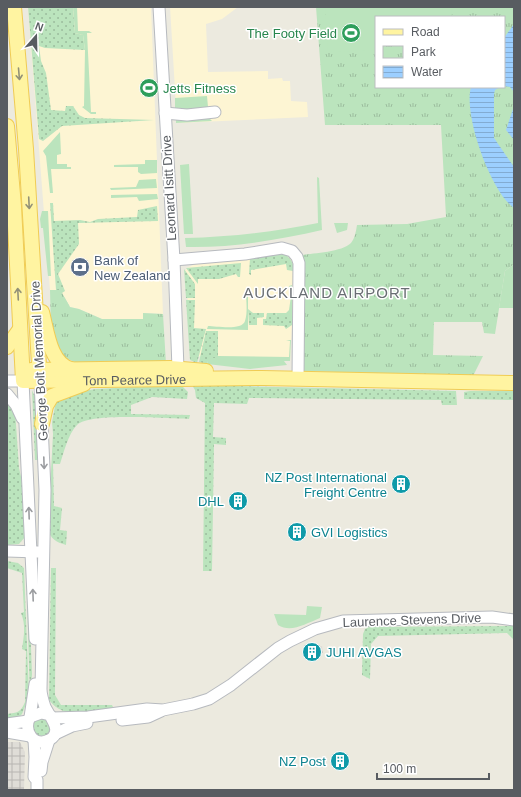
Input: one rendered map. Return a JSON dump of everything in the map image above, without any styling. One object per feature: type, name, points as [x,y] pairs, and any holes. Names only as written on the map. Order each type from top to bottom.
[{"type":"main road","name":"George Bolt Memorial Drive","points":[[14,7],[40,375]]},
{"type":"main road","name":"George Bolt Memorial Drive","points":[[7,126],[13,199],[23,376]]},
{"type":"main road","points":[[35,290],[55,356],[62,366],[71,370]]},
{"type":"main road","points":[[7,347],[20,329]]},
{"type":"main road","name":"Tom Pearce Drive","points":[[23,376],[71,370],[178,369],[262,378]]},
{"type":"main road","name":"Tom Pearce Drive","points":[[40,375],[100,380],[262,378],[514,383]]},
{"type":"main road","points":[[42,424],[46,406],[52,396],[76,386],[100,380]]},
{"type":"street","name":"Leonard Isitt Drive","points":[[159,7],[174,260],[178,369]]},
{"type":"street","points":[[165,113],[187,115],[215,112]]},
{"type":"street","points":[[174,260],[245,254],[282,248],[292,251],[297,257],[299,263],[298,379]]},
{"type":"street","name":"George Bolt Memorial Drive","points":[[40,375],[44,552],[41,696],[51,716]]},
{"type":"street","name":"George Bolt Memorial Drive","points":[[23,376],[36,662],[35,691],[29,719]]},
{"type":"street","name":"Tom Pearce Drive","points":[[7,381],[23,376]]},
{"type":"street","points":[[7,394],[19,409],[26,434]]},
{"type":"street","points":[[7,552],[44,552]]},
{"type":"street","name":"Laurence Stevens Drive","points":[[492,617],[514,612]]},
{"type":"street","name":"Laurence Stevens Drive","points":[[52,737],[79,724],[148,717],[163,710],[209,699],[232,686],[272,653],[290,641],[315,629],[343,621],[369,618],[492,617],[514,620]]},
{"type":"street","name":"Laurence Stevens Drive","points":[[51,716],[83,718],[147,709],[163,710]]},
{"type":"street","points":[[7,724],[29,719],[42,713],[51,716],[55,725],[42,762],[40,778],[37,785]]},
{"type":"street","points":[[29,719],[28,732],[32,738],[35,757],[34,777],[37,785]]},
{"type":"street","points":[[7,732],[32,738],[41,742],[52,737]]},
{"type":"shaded area","points":[[28,7],[151,7],[163,314],[144,313],[143,319],[102,319],[79,309],[70,307],[60,290],[50,290]]},
{"type":"shaded area","points":[[170,7],[238,7],[222,19],[206,24],[208,72],[268,71],[268,79],[282,78],[283,81],[290,81],[291,101],[307,102],[308,117],[177,123]]},
{"type":"shaded area","points":[[282,252],[291,258],[295,268],[290,361],[193,356],[185,271],[187,268],[195,264],[243,260]]},
{"type":"shaded area","points":[[322,646],[323,653],[302,655],[302,649]]},
{"type":"shaded area","points":[[7,742],[20,742],[25,752],[24,790],[7,790]]},
{"type":"green space","points":[[28,7],[73,7],[75,33],[83,35],[85,50],[45,48],[39,46],[41,61],[46,73],[51,110],[65,111],[66,106],[73,106],[79,115],[85,118],[154,120],[62,126],[43,141],[39,139]]},
{"type":"green space","points":[[73,7],[77,7],[78,31],[89,31],[92,33],[87,33],[91,112],[96,112],[96,114],[91,114],[82,107],[84,106],[85,50],[83,35],[75,33]]},
{"type":"green space","points":[[316,7],[514,7],[514,264],[505,271],[495,334],[484,333],[482,322],[434,322],[433,355],[483,356],[473,376],[303,371],[302,255],[335,250],[347,246],[353,239],[357,225],[407,224],[446,217],[441,125],[325,125]]},
{"type":"green space","name":"The Footy Field","points":[[325,7],[451,7],[452,16],[375,16],[375,50],[328,52]]},
{"type":"green space","points":[[207,96],[208,107],[188,111],[175,108],[175,98]]},
{"type":"green space","points":[[176,117],[209,118],[212,121],[176,123]]},
{"type":"green space","points":[[60,132],[61,154],[57,155],[57,164],[67,164],[67,167],[71,167],[71,169],[51,169],[53,193],[50,193],[46,156],[43,151]]},
{"type":"green space","points":[[145,160],[157,160],[157,173],[141,174],[138,172],[138,167],[114,167],[114,165],[145,164]]},
{"type":"green space","points":[[189,164],[193,234],[184,234],[180,165]]},
{"type":"green space","points":[[317,177],[319,178],[322,230],[254,243],[186,247],[185,238],[252,234],[318,223]]},
{"type":"green space","points":[[156,179],[157,188],[111,190],[110,188],[136,187],[139,180]]},
{"type":"green space","points":[[157,194],[158,199],[139,201],[137,197],[111,198],[111,195]]},
{"type":"green space","points":[[50,203],[53,203],[54,221],[80,220],[90,222],[98,219],[137,217],[138,210],[157,206],[158,221],[78,223],[79,244],[58,274],[65,291],[62,293],[70,307],[56,290]]},
{"type":"green space","points":[[42,211],[48,211],[51,276],[48,276],[43,228],[41,228],[40,219]]},
{"type":"green space","points":[[334,223],[348,223],[347,230],[337,233]]},
{"type":"green space","points":[[282,252],[292,262],[293,271],[287,270],[286,264],[251,270],[251,275],[249,274],[250,258]]},
{"type":"green space","points":[[241,263],[240,277],[236,274],[219,279],[198,279],[198,284],[186,268]]},
{"type":"green space","points":[[514,264],[514,308],[499,308],[505,271]]},
{"type":"green space","points":[[184,269],[195,284],[195,298],[186,298]]},
{"type":"green space","points":[[292,285],[292,316],[277,316],[276,313],[286,313],[289,310],[291,296],[289,286]]},
{"type":"green space","points":[[50,290],[60,290],[70,307],[79,309],[102,319],[143,319],[143,313],[163,314],[166,364],[80,364],[65,358],[56,350],[51,331]]},
{"type":"green space","points":[[246,292],[248,292],[248,330],[207,329],[208,326],[234,327],[243,324],[245,321],[247,306]]},
{"type":"green space","points":[[186,300],[195,300],[194,328],[206,329],[197,363],[190,360]]},
{"type":"green space","points":[[248,309],[253,313],[264,313],[264,317],[257,318],[257,325],[249,325]]},
{"type":"green space","points":[[267,313],[276,313],[277,316],[292,316],[292,325],[286,329],[284,326],[263,325],[263,319],[266,319]]},
{"type":"green space","points":[[206,331],[218,331],[218,358],[208,361],[207,364],[199,362]]},
{"type":"green space","points":[[286,340],[291,340],[290,361],[284,361],[287,365],[250,369],[207,364],[209,358],[217,358],[218,356],[289,357],[290,341]]},
{"type":"green space","points":[[177,385],[183,387],[188,392],[187,399],[152,397],[131,405],[131,414],[190,415],[189,419],[113,417],[85,421],[77,425],[71,433],[60,464],[53,464],[54,506],[62,508],[60,530],[67,531],[66,545],[54,540],[50,535],[48,528],[53,434],[52,422],[56,401],[83,391],[96,389]]},
{"type":"green space","points":[[192,385],[456,391],[457,405],[442,405],[441,400],[249,398],[247,404],[214,403],[213,437],[226,438],[226,445],[214,444],[212,571],[203,571],[205,403],[196,398],[195,390]]},
{"type":"green space","points":[[32,390],[36,400],[39,460],[35,460]]},
{"type":"green space","points":[[514,391],[514,400],[464,399],[464,392]]},
{"type":"green space","points":[[7,398],[15,410],[19,468],[23,485],[25,537],[19,544],[7,545]]},
{"type":"green space","points":[[7,561],[18,563],[24,568],[29,696],[22,714],[19,717],[7,718],[7,714],[18,711],[22,708],[25,702],[26,651],[22,649],[24,622],[21,613],[24,612],[22,573],[7,568]]},
{"type":"green space","points":[[28,567],[32,674],[30,698],[26,568]]},
{"type":"green space","points":[[51,568],[56,568],[55,695],[61,705],[112,705],[114,709],[87,713],[70,713],[63,711],[49,700]]},
{"type":"green space","points":[[307,606],[322,607],[320,618],[293,628],[278,625],[274,614],[306,615]]},
{"type":"green space","points":[[514,626],[514,640],[507,633],[378,636],[371,644],[370,679],[362,675],[363,634],[365,629],[369,627]]},
{"type":"green space","points":[[42,718],[46,719],[50,723],[50,731],[46,735],[42,736],[38,735],[34,731],[33,727],[34,723],[38,719]]},
{"type":"water","points":[[514,24],[514,92],[510,87],[505,86],[505,37]]},
{"type":"water","points":[[471,88],[498,88],[495,90],[494,94],[494,138],[514,167],[514,208],[505,199],[496,186],[488,170],[475,133],[471,115]]},
{"type":"water","points":[[514,106],[514,140],[506,130]]},
{"type":"place","name":"The Footy Field","points":[[351,33]]},
{"type":"place","name":"Jetts Fitness","points":[[149,88]]},
{"type":"place","name":"Bank of New Zealand","points":[[80,267]]},
{"type":"place","name":"NZ Post International Freight Centre","points":[[401,484]]},
{"type":"place","name":"DHL","points":[[238,501]]},
{"type":"place","name":"GVI Logistics","points":[[297,532]]},
{"type":"place","name":"JUHI AVGAS","points":[[312,652]]},
{"type":"place","name":"NZ Post","points":[[340,761]]},
{"type":"district","name":"AUCKLAND AIRPORT","points":[[327,292]]}]
